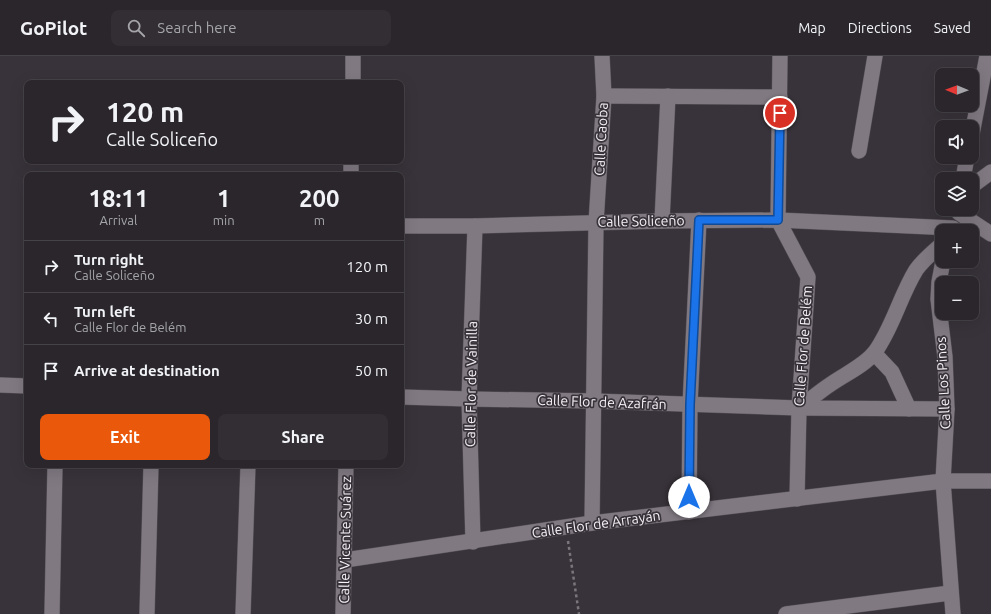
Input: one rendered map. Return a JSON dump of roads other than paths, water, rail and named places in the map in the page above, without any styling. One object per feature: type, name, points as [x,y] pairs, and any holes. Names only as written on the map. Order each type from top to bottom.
[{"type":"street","points":[[353,56],[353,80]]},
{"type":"street","name":"Calle Caoba","points":[[592,523],[596,222],[604,96],[602,56]]},
{"type":"street","name":"Calle Flor de Belém","points":[[780,56],[778,220],[808,277],[799,408],[797,499]]},
{"type":"street","points":[[859,151],[875,56]]},
{"type":"street","points":[[975,120],[988,56]]},
{"type":"street","points":[[604,96],[780,98]]},
{"type":"street","points":[[662,221],[668,96]]},
{"type":"street","points":[[979,181],[991,172]]},
{"type":"street","points":[[966,216],[991,234]]},
{"type":"street","points":[[689,512],[690,405],[699,220]]},
{"type":"street","name":"Calle Soliceño","points":[[404,226],[475,226],[699,220],[778,220],[935,229]]},
{"type":"street","name":"Calle Flor de Vainilla","points":[[473,542],[469,399],[475,226]]},
{"type":"street","points":[[799,408],[860,365],[874,353],[894,319],[910,281],[918,269],[935,250]]},
{"type":"street","name":"Calle Los Pinos","points":[[942,268],[938,299],[945,357],[947,409],[943,481],[950,593],[953,614]]},
{"type":"street","points":[[874,353],[892,372],[909,409]]},
{"type":"street","points":[[0,385],[24,386]]},
{"type":"street","name":"Calle Flor de Azafrán","points":[[404,397],[594,401],[799,408],[947,409]]},
{"type":"street","points":[[52,614],[55,468]]},
{"type":"street","points":[[147,614],[151,468]]},
{"type":"street","points":[[243,614],[248,468]]},
{"type":"street","name":"Calle Vicente Suárez","points":[[343,614],[346,468]]},
{"type":"street","name":"Calle Flor de Arrayán","points":[[345,560],[592,523],[943,481],[991,481]]},
{"type":"street","points":[[786,614],[950,593]]}]
